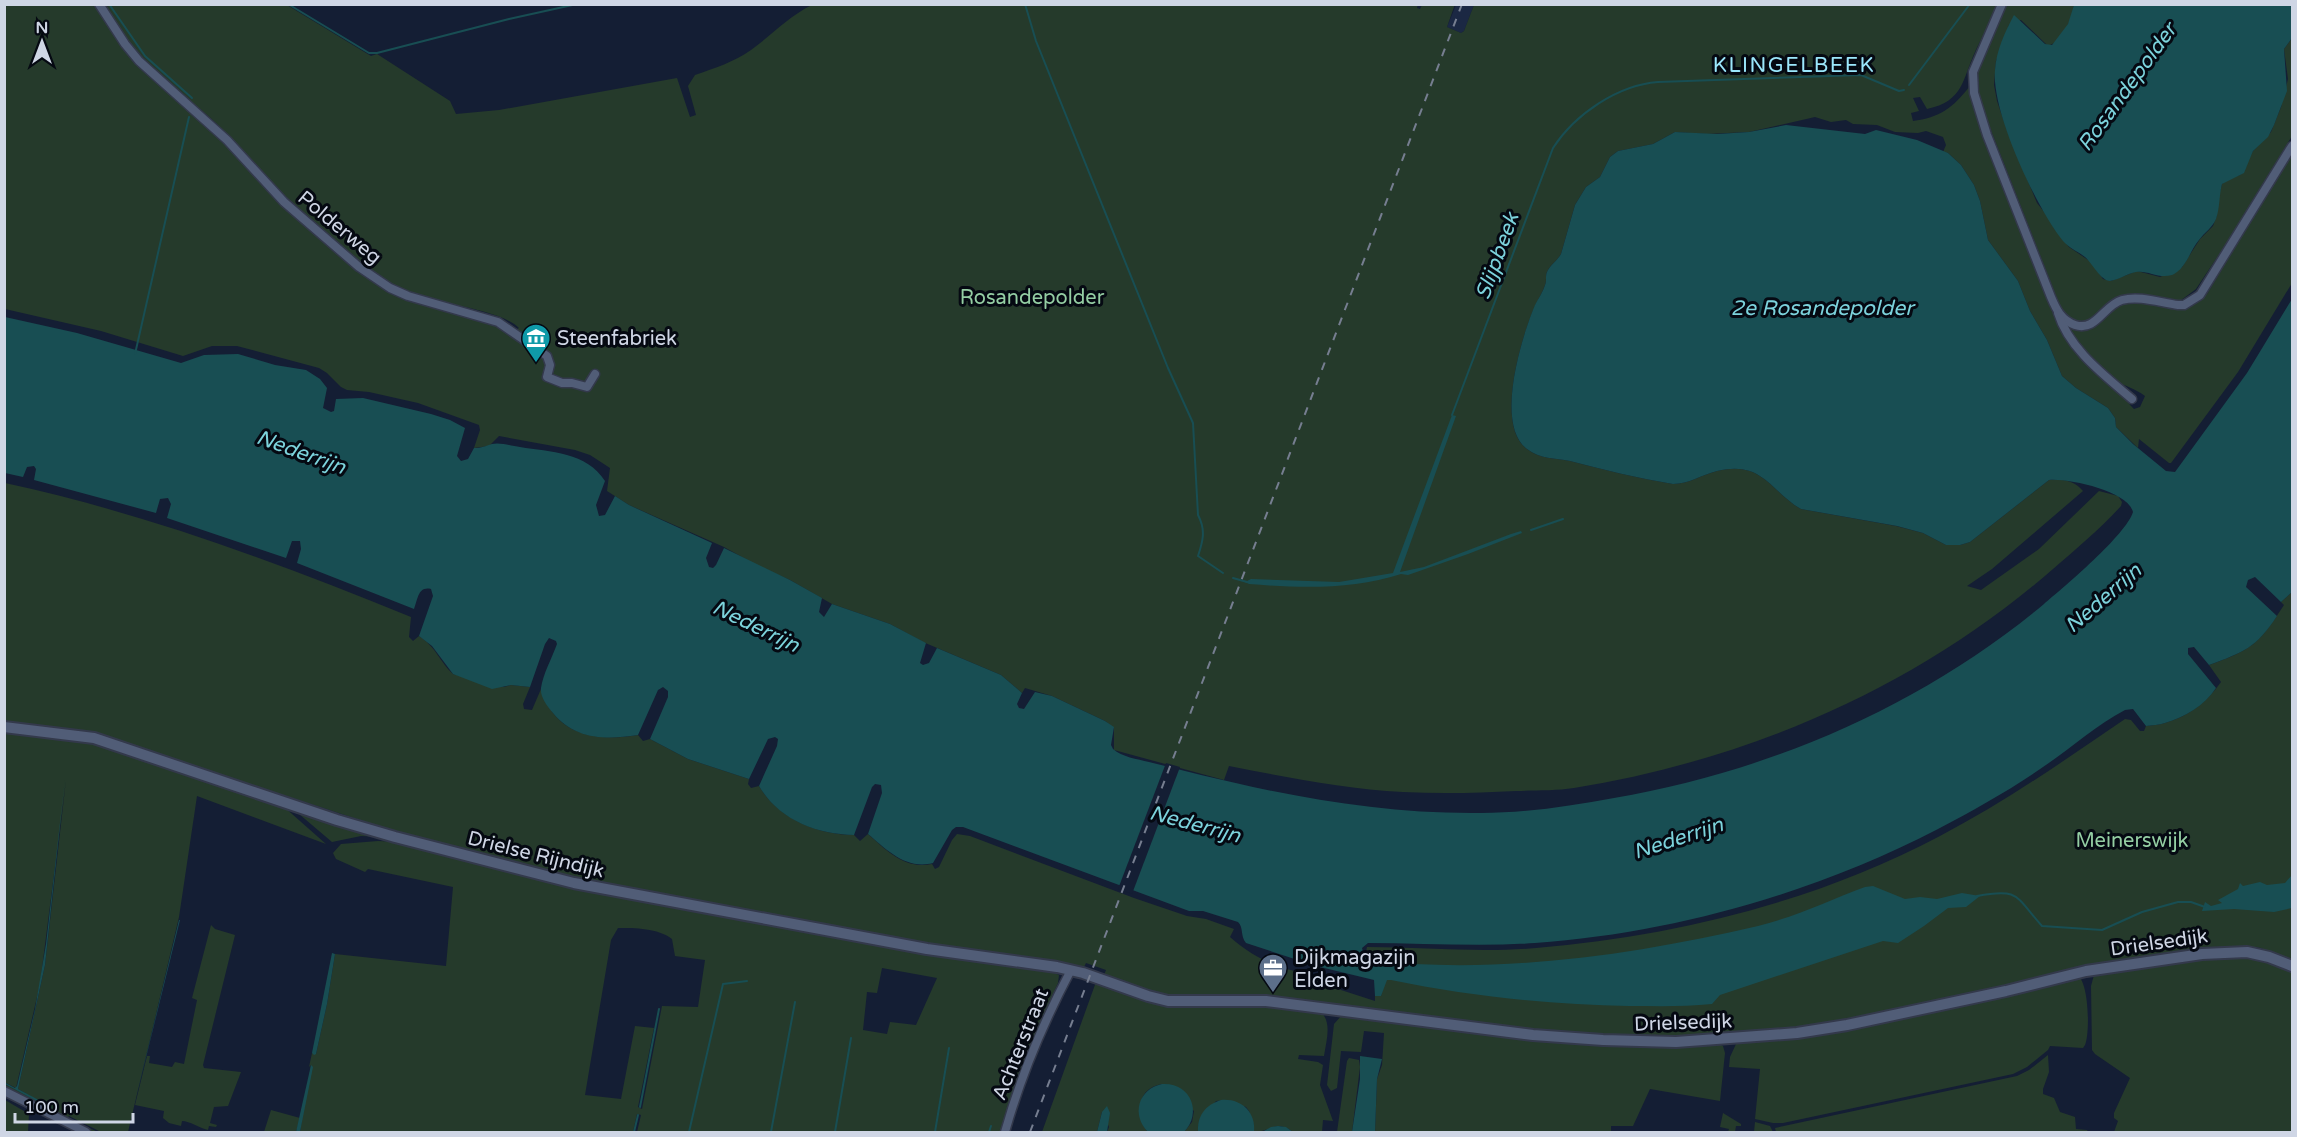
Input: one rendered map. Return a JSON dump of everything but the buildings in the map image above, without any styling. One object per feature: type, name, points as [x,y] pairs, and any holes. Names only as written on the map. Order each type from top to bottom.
[{"type":"street","name":"Polderweg","points":[[99,4],[139,62],[227,140],[284,202],[359,267],[390,288],[408,296],[498,322],[548,356],[550,365],[547,377],[562,383],[587,387],[595,374]]},
{"type":"street","points":[[2002,4],[1973,72],[1974,93],[1987,135],[2061,324],[2084,355],[2132,399]]},
{"type":"street","points":[[2058,312],[2071,323],[2083,327],[2094,322],[2114,303],[2125,299],[2178,305],[2193,301],[2207,286],[2292,146]]},
{"type":"street","name":"Drielse Rijndijk","points":[[4,727],[94,738],[347,823],[573,883],[893,943],[1071,970]]},
{"type":"street","name":"Drielsedijk","points":[[1071,970],[1168,1001],[1266,1001],[1533,1035],[1676,1042],[1797,1033],[1847,1025],[1996,994],[2086,971],[2202,954],[2247,952],[2292,966]]},
{"type":"street","name":"Achterstraat","points":[[1005,1132],[1016,1092],[1031,1052],[1047,1015],[1071,970]]},
{"type":"street","points":[[4,1091],[86,1132]]},
{"type":"shaded area","points":[[1456,5],[1474,5],[1464,31],[1461,33],[1447,27]]},
{"type":"green space","name":"Rosandepolder","points":[[1418,4],[1417,8],[1420,9],[1422,5],[1455,4],[1447,27],[1461,33],[1464,31],[1474,5],[1997,5],[1964,80],[1955,95],[1948,101],[1927,109],[1920,97],[1913,98],[1919,111],[1911,113],[1913,121],[1931,117],[1945,110],[1969,87],[1973,107],[2060,325],[2076,347],[2134,409],[2140,407],[2145,396],[2115,381],[2091,361],[2076,343],[2060,316],[2073,327],[2084,329],[2096,324],[2121,304],[2127,302],[2148,302],[2174,308],[2194,303],[2207,294],[2292,152],[2292,283],[2238,372],[2169,463],[2139,439],[2138,448],[2116,427],[2115,418],[2108,408],[2076,388],[2062,376],[2018,281],[1988,240],[1980,201],[1974,185],[1961,165],[1948,153],[1943,152],[1946,145],[1943,137],[1926,131],[1895,132],[1877,125],[1853,124],[1846,120],[1831,122],[1815,117],[1749,132],[1707,134],[1675,132],[1653,144],[1618,151],[1610,157],[1600,177],[1586,187],[1575,205],[1561,254],[1547,272],[1546,283],[1524,338],[1514,380],[1512,421],[1517,437],[1527,449],[1542,456],[1673,484],[1684,483],[1717,471],[1745,470],[1765,479],[1801,509],[1896,526],[1923,533],[1946,545],[1970,542],[2049,480],[2068,481],[2083,491],[1992,569],[1967,586],[1981,590],[2039,549],[2099,491],[2118,496],[2122,502],[2121,506],[2088,539],[2001,611],[1946,649],[1889,683],[1829,712],[1768,737],[1705,758],[1640,775],[1567,789],[1459,793],[1359,788],[1229,766],[1224,780],[1114,750],[1114,728],[1105,721],[1052,696],[1025,688],[1022,693],[1001,675],[923,642],[890,624],[832,604],[724,547],[629,505],[607,491],[610,468],[590,455],[575,450],[499,436],[489,446],[474,448],[480,430],[479,425],[418,403],[369,392],[347,390],[319,368],[237,346],[212,346],[183,356],[101,331],[5,309],[5,5],[287,5],[371,56],[377,54],[450,101],[456,114],[499,110],[677,78],[690,117],[696,115],[688,86],[695,75],[745,54],[812,5]],"holes":[[[193,104],[229,136],[306,219],[359,265],[395,288],[424,298],[496,315],[519,328],[510,333],[495,326],[431,308],[385,288],[337,254],[293,215],[221,139],[192,112]]]},
{"type":"green space","points":[[2004,5],[2074,5],[2066,29],[2048,46],[2021,20],[2009,25],[1996,61],[1994,85],[2008,133],[2037,203],[2069,247],[2091,262],[2103,279],[2111,281],[2137,271],[2160,277],[2182,267],[2200,239],[2213,226],[2222,184],[2229,178],[2240,175],[2253,151],[2271,132],[2281,107],[2288,79],[2284,49],[2292,38],[2292,136],[2196,289],[2180,301],[2127,297],[2091,321],[2075,323],[2062,311],[1977,95],[1976,71]]},
{"type":"green space","name":"Meinerswijk","points":[[5,483],[160,524],[261,559],[411,617],[409,637],[413,641],[419,636],[425,641],[453,674],[504,687],[511,685],[530,687],[523,704],[524,709],[532,710],[541,689],[556,717],[567,726],[592,736],[638,735],[643,741],[650,739],[688,759],[749,779],[748,784],[751,788],[759,786],[767,798],[788,816],[813,828],[854,835],[860,841],[868,834],[897,857],[913,864],[932,864],[935,869],[939,867],[957,834],[970,836],[1134,898],[1234,929],[1230,937],[1270,963],[1342,981],[1341,990],[1375,1001],[1375,996],[1381,996],[1384,983],[1380,961],[1369,956],[1366,952],[1367,947],[1515,949],[1641,935],[1692,925],[1794,897],[1844,880],[1892,859],[1988,809],[2125,719],[2131,720],[2140,731],[2144,731],[2146,726],[2165,723],[2190,712],[2210,696],[2221,682],[2209,665],[2245,650],[2253,644],[2268,629],[2284,605],[2281,602],[2292,592],[2292,963],[2261,948],[2246,946],[2199,949],[1892,1012],[1806,1027],[1716,1036],[1635,1038],[1171,997],[1104,975],[1106,970],[1086,963],[1084,967],[1062,962],[966,951],[668,899],[557,874],[397,832],[99,735],[5,722]]},
{"type":"green space","points":[[4,730],[86,739],[283,806],[326,844],[197,796],[179,917],[128,1132],[101,1132],[69,1116],[68,1118],[98,1132],[91,1132],[5,1088],[5,1084],[52,1108],[18,1089],[45,965],[66,780],[40,984],[16,1088],[4,1082]]},
{"type":"green space","points":[[292,808],[382,837],[361,836],[332,842]]},
{"type":"green space","points":[[399,842],[555,882],[666,907],[965,959],[1043,968],[1059,975],[1058,983],[1036,1033],[1000,1132],[637,1132],[641,1115],[637,1114],[633,1132],[300,1132],[311,1065],[309,1067],[312,1053],[316,1054],[335,954],[446,966],[453,887],[368,869],[365,872],[336,859],[333,853],[341,844]],"holes":[[[618,928],[646,929],[666,935],[672,939],[675,956],[705,960],[698,1007],[662,1006],[642,1109],[638,1107],[654,1028],[635,1026],[621,1099],[585,1095],[611,940]],[[882,968],[937,978],[916,1025],[890,1022],[887,1034],[863,1030],[867,992],[877,993]]]},
{"type":"green space","points":[[211,925],[215,929],[235,935],[203,1065],[204,1068],[241,1072],[228,1106],[214,1107],[210,1123],[217,1125],[216,1127],[209,1126],[208,1130],[185,1121],[182,1121],[181,1126],[169,1123],[163,1118],[164,1111],[135,1105],[147,1056],[150,1056],[149,1063],[172,1067],[175,1062],[184,1064],[197,1000],[192,998]]},
{"type":"green space","points":[[2232,954],[2252,956],[2292,971],[2292,1132],[2114,1132],[2118,1121],[2114,1118],[2114,1113],[2130,1078],[2092,1050],[2091,986],[2094,975]]},
{"type":"green space","points":[[2079,977],[2085,990],[2088,1010],[2087,1039],[2083,1048],[2050,1046],[2027,1067],[2013,1074],[1783,1123],[1773,1123],[1755,1119],[1760,1069],[1729,1067],[1730,1057],[1736,1044],[1743,1042]]},
{"type":"green space","points":[[1096,982],[1134,996],[1236,1003],[1322,1013],[1328,1028],[1324,1056],[1299,1055],[1298,1059],[1323,1065],[1320,1085],[1333,1121],[1323,1120],[1322,1132],[1293,1132],[1278,1126],[1254,1132],[1254,1126],[1246,1107],[1226,1100],[1216,1101],[1198,1126],[1198,1132],[1184,1132],[1192,1122],[1194,1111],[1162,1084],[1147,1091],[1142,1099],[1141,1115],[1148,1132],[1107,1132],[1109,1127],[1102,1112],[1097,1132],[1042,1132]]},
{"type":"green space","points":[[1342,1015],[1408,1023],[1719,1044],[1723,1046],[1725,1053],[1720,1101],[1650,1089],[1633,1126],[1611,1126],[1611,1132],[1375,1132],[1377,1079],[1382,1065],[1384,1033],[1364,1031],[1361,1052],[1341,1051],[1337,1088],[1331,1091],[1327,1085],[1334,1024]]},
{"type":"green space","points":[[2048,1055],[2049,1072],[2043,1094],[2054,1098],[2060,1112],[2075,1117],[2076,1129],[2088,1132],[1776,1132],[1775,1128],[2017,1076]]},
{"type":"green space","points":[[1349,1058],[1359,1060],[1360,1067],[1352,1132],[1337,1132],[1347,1061]]},
{"type":"green space","points":[[5,1100],[29,1114],[28,1132],[5,1132]]},
{"type":"green space","points":[[271,1110],[300,1118],[296,1132],[264,1132]]},
{"type":"green space","points":[[1723,1113],[1741,1124],[1741,1126],[1736,1126],[1735,1132],[1728,1132],[1729,1129],[1720,1127]]},
{"type":"green space","points":[[1755,1122],[1770,1126],[1773,1132],[1754,1132]]},
{"type":"water","name":"Rosandepolder","points":[[2074,5],[2292,5],[2292,38],[2284,49],[2287,91],[2274,125],[2268,137],[2253,151],[2244,173],[2222,184],[2216,219],[2197,243],[2187,261],[2172,275],[2162,276],[2140,272],[2110,281],[2103,278],[2085,257],[2065,243],[2052,226],[2029,184],[2008,134],[2000,110],[1995,70],[1999,49],[2014,15],[2045,44],[2052,45],[2068,24]]},
{"type":"water","points":[[1786,125],[1865,134],[1876,130],[1917,140],[1948,153],[1961,165],[1974,185],[1980,201],[1988,240],[2018,281],[2062,376],[2076,388],[2108,408],[2115,418],[2116,427],[2166,471],[2175,472],[2247,373],[2292,299],[2292,592],[2281,602],[2255,577],[2248,580],[2246,587],[2277,616],[2262,635],[2248,648],[2209,665],[2194,647],[2188,648],[2188,654],[2216,688],[2194,710],[2172,721],[2146,726],[2133,709],[2125,710],[1992,800],[1891,852],[1793,891],[1691,919],[1587,938],[1535,943],[1472,945],[1368,943],[1362,948],[1369,958],[1392,963],[1457,965],[1544,961],[1673,944],[1758,926],[1799,913],[1865,887],[1873,886],[1905,899],[1920,897],[1937,899],[1962,893],[1980,896],[1966,907],[1948,908],[1898,943],[1883,941],[1720,995],[1712,1004],[1629,1006],[1540,1002],[1450,991],[1391,980],[1387,980],[1381,996],[1375,996],[1374,980],[1316,966],[1246,943],[1238,922],[1203,911],[1189,911],[963,827],[956,827],[952,830],[933,863],[914,864],[890,852],[868,834],[882,793],[881,785],[875,784],[872,787],[854,835],[826,832],[788,816],[767,798],[759,786],[777,746],[778,739],[775,737],[768,739],[749,779],[688,759],[650,739],[668,697],[668,691],[663,687],[658,690],[638,735],[603,737],[581,733],[562,722],[548,707],[542,695],[542,683],[557,644],[556,641],[549,638],[545,644],[530,687],[511,685],[492,689],[453,674],[432,646],[419,636],[433,596],[431,589],[421,591],[414,609],[297,563],[301,549],[300,541],[292,541],[286,558],[167,518],[171,504],[168,498],[160,499],[156,513],[34,480],[36,469],[34,466],[27,467],[23,477],[5,473],[5,317],[77,333],[181,363],[204,355],[238,354],[275,365],[306,370],[320,379],[327,388],[323,408],[331,412],[334,411],[336,399],[363,398],[450,420],[465,428],[457,456],[461,461],[468,459],[474,448],[495,444],[555,452],[578,459],[597,471],[605,481],[596,505],[599,516],[605,515],[615,496],[629,505],[712,543],[706,558],[709,567],[713,568],[716,565],[724,548],[822,598],[819,612],[824,617],[832,604],[890,624],[926,643],[920,663],[923,665],[929,663],[937,648],[1001,675],[1022,693],[1017,704],[1019,708],[1024,709],[1035,692],[1052,696],[1114,727],[1111,745],[1113,749],[1130,757],[1281,793],[1338,803],[1423,812],[1515,812],[1614,798],[1730,771],[1787,752],[1895,703],[1947,674],[1997,641],[2044,604],[2107,547],[2128,522],[2133,512],[2129,505],[2120,498],[2096,487],[2069,481],[2049,480],[1970,542],[1946,545],[1923,533],[1897,526],[1801,509],[1765,479],[1745,470],[1717,471],[1684,483],[1673,484],[1542,456],[1527,449],[1517,437],[1512,421],[1514,380],[1518,358],[1535,305],[1546,283],[1547,272],[1561,254],[1575,205],[1586,187],[1600,177],[1610,157],[1618,151],[1653,144],[1675,132],[1717,134],[1749,132]]},
{"type":"water","points":[[1452,415],[1456,416],[1400,572],[1424,567],[1511,534],[1521,531],[1522,533],[1408,575],[1401,574],[1364,583],[1306,587],[1245,582],[1251,579],[1339,582],[1393,573]]},
{"type":"water","points":[[65,779],[45,965],[18,1089],[52,1107],[51,1109],[4,1082],[15,1088],[17,1086],[35,1009],[46,944]]},
{"type":"water","points":[[2292,875],[2292,908],[2274,912],[2234,909],[2202,911],[2205,902],[2211,906],[2222,903],[2218,900],[2238,889],[2240,883],[2243,886],[2260,882],[2267,885],[2285,883]]},
{"type":"water","points":[[179,920],[180,920],[134,1106]]},
{"type":"water","points":[[332,953],[335,954],[327,1004],[314,1055],[312,1053]]},
{"type":"water","points":[[1360,1056],[1382,1059],[1377,1079],[1375,1132],[1352,1132],[1360,1079]]},
{"type":"water","points":[[311,1065],[313,1067],[300,1132],[296,1132]]},
{"type":"water","points":[[1162,1084],[1180,1088],[1191,1100],[1193,1116],[1184,1132],[1148,1132],[1143,1125],[1139,1111],[1143,1097],[1147,1091]]},
{"type":"water","points":[[1221,1100],[1235,1101],[1246,1108],[1252,1118],[1254,1132],[1198,1132],[1203,1112]]},
{"type":"water","points":[[1107,1106],[1110,1113],[1107,1132],[1097,1132],[1102,1112]]},
{"type":"water","points":[[1271,1127],[1286,1127],[1293,1132],[1262,1132]]},
{"type":"pier","points":[[1166,763],[1180,767],[1132,894],[1118,889]]},
{"type":"waterway","points":[[109,4],[145,56],[192,98]]},
{"type":"waterway","name":"Slijpbeek","points":[[288,4],[369,53],[377,53],[577,4]]},
{"type":"waterway","points":[[1025,4],[1036,41],[1168,368],[1193,423],[1198,515],[1203,531],[1198,556],[1223,573]]},
{"type":"waterway","name":"Slijpbeek","points":[[1909,85],[1970,4]]},
{"type":"waterway","name":"Slijpbeek","points":[[1452,415],[1553,148],[1585,113],[1613,95],[1643,84],[1658,82],[1861,75],[1899,91],[1904,90]]},
{"type":"waterway","points":[[135,354],[189,117]]},
{"type":"waterway","points":[[1531,530],[1563,519]]},
{"type":"waterway","name":"Slijpbeek","points":[[1233,578],[1247,582]]},
{"type":"waterway","points":[[1977,896],[2002,893],[2016,897],[2042,926],[2102,930],[2142,912],[2178,902],[2191,902],[2205,907]]},
{"type":"waterway","points":[[689,1132],[723,984],[747,981]]},
{"type":"waterway","points":[[771,1132],[795,1002]]},
{"type":"waterway","points":[[640,1107],[659,1009]]},
{"type":"waterway","points":[[835,1132],[851,1038]]},
{"type":"waterway","points":[[935,1132],[949,1048]]},
{"type":"waterway","points":[[634,1132],[638,1115]]},
{"type":"waterway","points":[[989,1132],[991,1126]]},
{"type":"railway","points":[[1030,1132],[1462,4]]},
{"type":"place","name":"Steenfabriek","points":[[536,364]]},
{"type":"place","name":"Dijkmagazijn Elden","points":[[1273,994]]},
{"type":"district","name":"KLINGELBEEK","points":[[1794,65]]},
{"type":"water label","name":"2e Rosandepolder","points":[[1822,308]]},
{"type":"water label","name":"Nederrijn","points":[[301,452]]},
{"type":"water label","name":"Nederrijn","points":[[2103,598]]},
{"type":"water label","name":"Nederrijn","points":[[756,626]]},
{"type":"water label","name":"Nederrijn","points":[[1195,824]]},
{"type":"water label","name":"Nederrijn","points":[[1678,838]]}]
